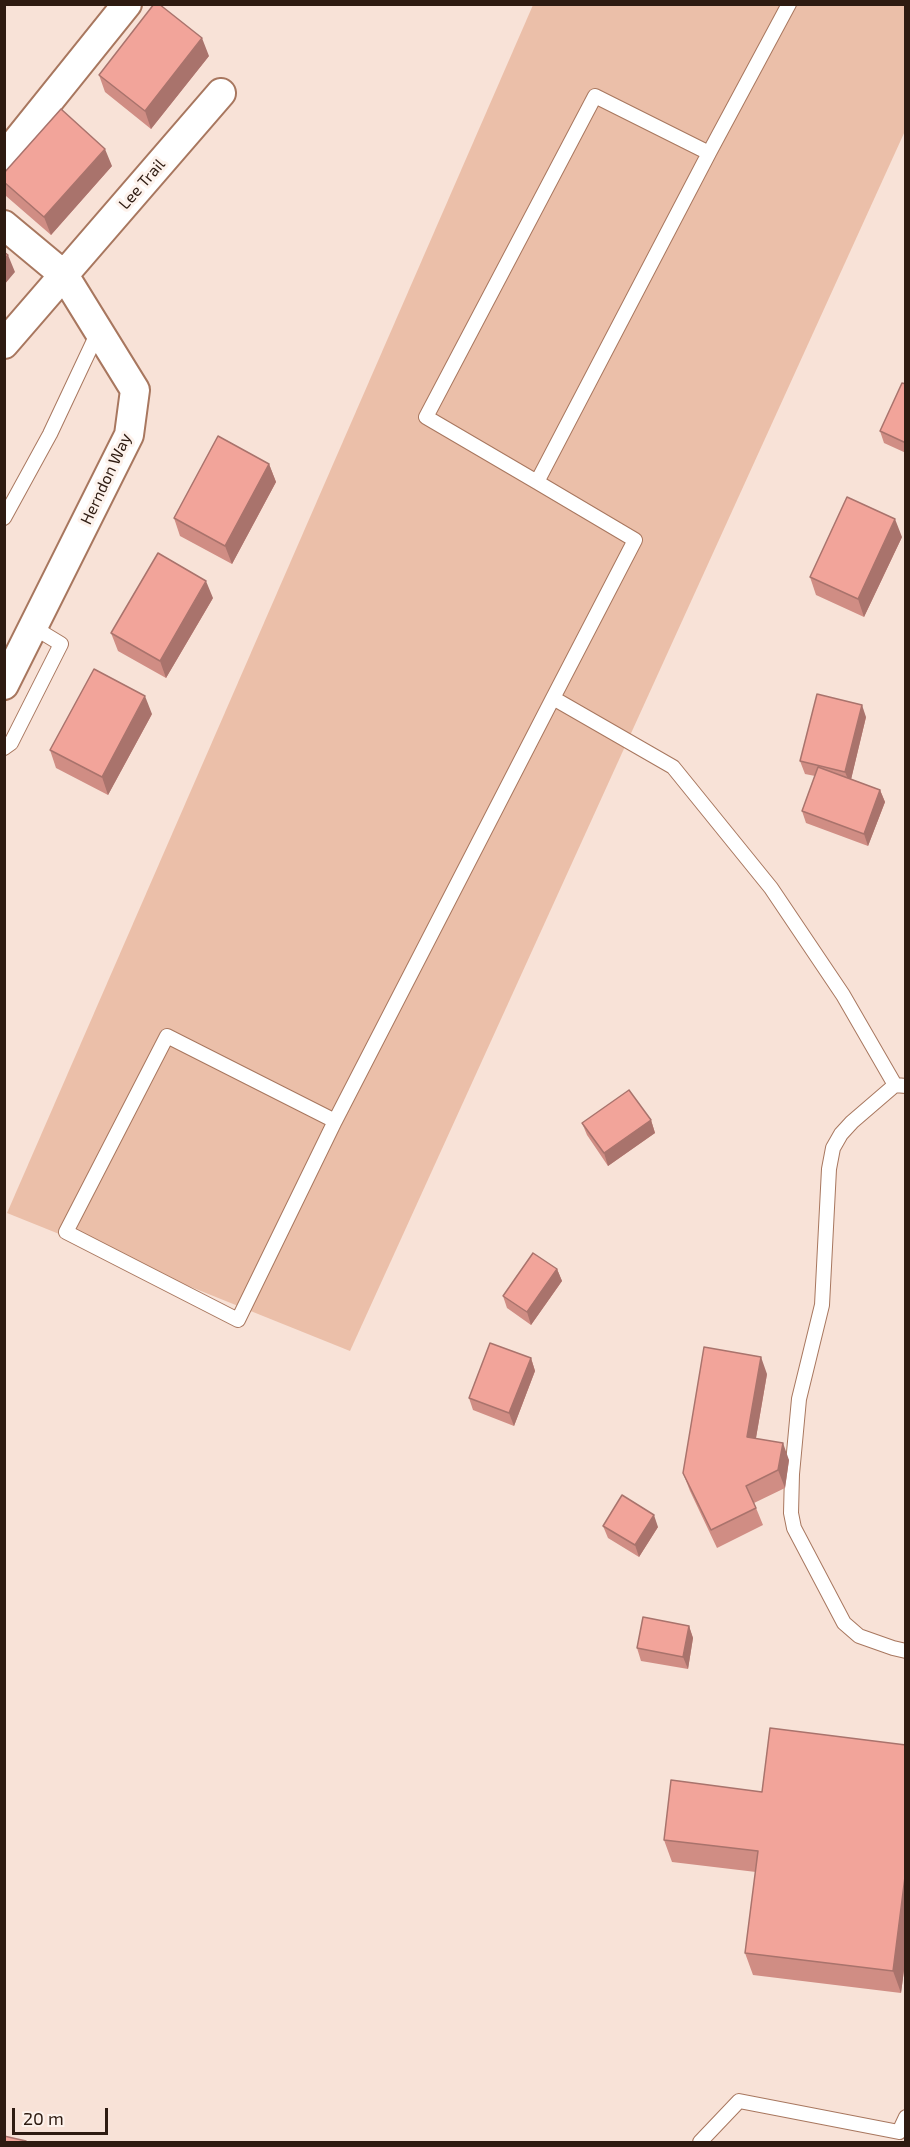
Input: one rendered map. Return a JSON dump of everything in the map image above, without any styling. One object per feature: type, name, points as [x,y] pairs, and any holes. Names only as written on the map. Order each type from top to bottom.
[{"type":"street","points":[[4,157],[128,4]]},
{"type":"street","name":"Lee Trail","points":[[4,344],[221,93]]},
{"type":"street","points":[[4,225],[64,275]]},
{"type":"street","name":"Herndon Way","points":[[4,685],[129,435],[135,390],[64,275]]},
{"type":"lane","points":[[537,482],[789,4]]},
{"type":"lane","points":[[334,1121],[167,1036],[66,1232],[238,1320],[334,1121],[635,540],[426,417],[595,96],[709,153]]},
{"type":"lane","points":[[4,518],[50,434],[98,332]]},
{"type":"lane","points":[[4,748],[12,743],[61,644],[33,627]]},
{"type":"lane","points":[[553,698],[673,767],[771,888],[843,995],[900,1086],[852,1122],[841,1134],[833,1149],[829,1169],[822,1305],[799,1399],[790,1513],[794,1528],[844,1623],[859,1636],[906,1651]]},
{"type":"lane","points":[[700,2142],[739,2102],[899,2132],[906,2117]]},
{"type":"shaded area","points":[[533,5],[905,5],[905,131],[350,1351],[7,1213]]},
{"type":"building","points":[[154,4],[159,4],[202,38],[145,111],[99,75]]},
{"type":"building","points":[[61,109],[105,149],[44,217],[4,182],[4,173]]},
{"type":"building","points":[[902,383],[906,384],[906,443],[880,431]]},
{"type":"building","points":[[218,436],[269,464],[225,546],[174,518]]},
{"type":"building","points":[[847,497],[895,519],[858,599],[810,577]]},
{"type":"building","points":[[158,553],[206,581],[160,661],[111,633]]},
{"type":"building","points":[[94,669],[145,696],[102,777],[50,750]]},
{"type":"building","points":[[817,694],[862,705],[845,772],[800,761]]},
{"type":"building","points":[[818,767],[880,790],[864,834],[802,811]]},
{"type":"building","points":[[629,1090],[651,1120],[604,1153],[582,1123]]},
{"type":"building","points":[[533,1253],[557,1269],[527,1312],[503,1296]]},
{"type":"building","points":[[490,1343],[531,1358],[509,1413],[469,1398]]},
{"type":"building","points":[[704,1347],[761,1357],[747,1437],[783,1443],[778,1470],[746,1486],[756,1508],[711,1530],[683,1473]]},
{"type":"building","points":[[622,1495],[654,1515],[635,1545],[603,1526]]},
{"type":"building","points":[[643,1617],[689,1626],[683,1657],[637,1648]]},
{"type":"building","points":[[770,1728],[906,1745],[906,1869],[893,1971],[745,1953],[758,1851],[664,1840],[671,1780],[762,1792]]},
{"type":"building","points":[[4,2136],[26,2141],[4,2142]]}]
